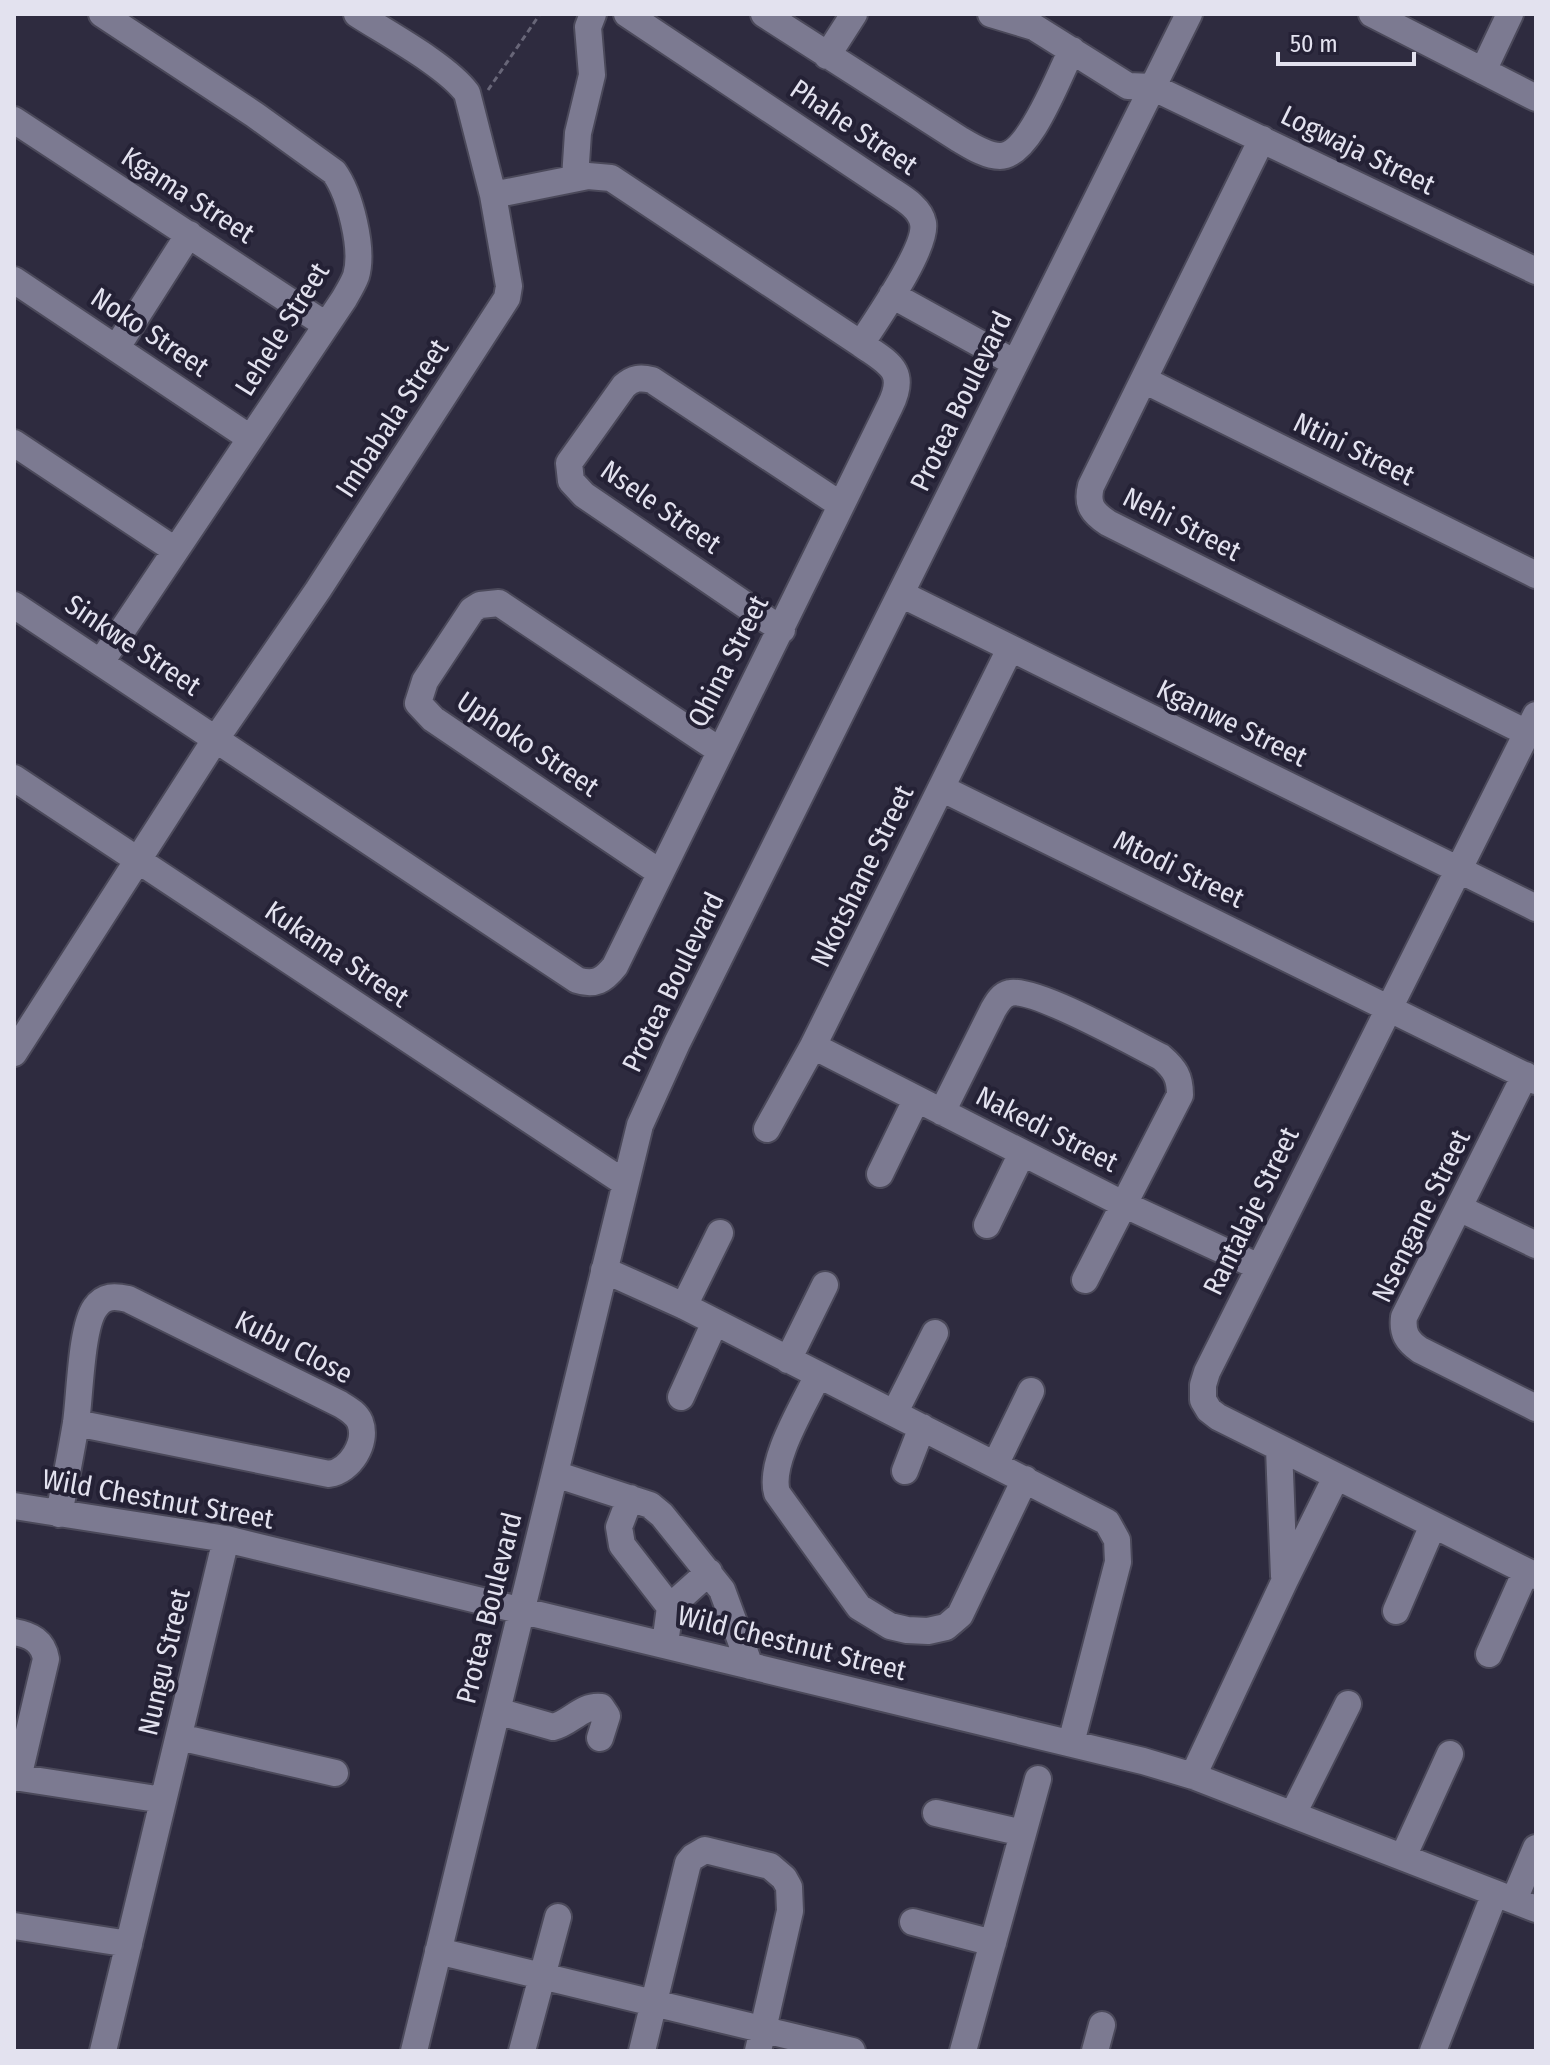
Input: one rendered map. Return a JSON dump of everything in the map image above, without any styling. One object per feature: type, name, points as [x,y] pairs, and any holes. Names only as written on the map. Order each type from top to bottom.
[{"type":"street","name":"Lehele Street","points":[[101,662],[352,285],[357,268],[354,224],[341,182],[334,172],[255,115],[102,14]]},
{"type":"street","name":"Imbabala Street","points":[[14,1053],[215,740],[318,590],[507,298],[509,286],[493,195],[473,110],[462,85],[357,14]]},
{"type":"street","points":[[575,178],[578,133],[592,75],[588,27],[593,14]]},
{"type":"street","name":"Phahe Street","points":[[627,14],[889,189],[920,214],[923,223],[921,243],[861,344]]},
{"type":"street","points":[[764,14],[959,139],[986,153],[1000,156],[1021,145],[1034,127],[1072,50]]},
{"type":"street","points":[[827,56],[854,14]]},
{"type":"street","name":"Logwaja Street","points":[[991,14],[1034,27],[1128,86],[1152,87],[1536,271]]},
{"type":"street","name":"Protea Boulevard","points":[[414,2051],[640,1125],[655,1088],[1189,14]]},
{"type":"street","points":[[1372,14],[1536,98]]},
{"type":"street","points":[[1483,71],[1510,14]]},
{"type":"street","name":"Kgama Street","points":[[14,120],[326,325]]},
{"type":"street","name":"Nehi Street","points":[[1262,139],[1091,486],[1090,505],[1096,515],[1532,724]]},
{"type":"street","name":"Qhina Street","points":[[215,740],[577,980],[598,982],[615,966],[719,750],[782,630],[899,385],[890,364],[621,183],[600,175],[493,195]]},
{"type":"street","points":[[117,347],[189,234]]},
{"type":"street","name":"Noko Street","points":[[14,280],[250,438]]},
{"type":"street","points":[[892,295],[1015,363]]},
{"type":"street","name":"Nsele Street","points":[[782,630],[584,495],[569,475],[569,463],[624,386],[635,379],[644,378],[652,380],[841,505]]},
{"type":"street","name":"Ntini Street","points":[[1144,380],[1536,575]]},
{"type":"street","points":[[14,443],[175,550]]},
{"type":"street","name":"Kganwe Street","points":[[901,594],[1536,908]]},
{"type":"street","name":"Uphoko Street","points":[[659,872],[433,719],[418,703],[421,687],[472,610],[480,605],[499,603],[719,750]]},
{"type":"street","name":"Sinkwe Street","points":[[14,605],[215,740]]},
{"type":"street","name":"Nkotshane Street","points":[[767,1129],[813,1046],[1010,649]]},
{"type":"street","name":"Rantalaje Street","points":[[1531,1574],[1218,1417],[1209,1410],[1202,1392],[1207,1372],[1532,724]]},
{"type":"street","name":"Kukama Street","points":[[14,778],[625,1183]]},
{"type":"street","name":"Mtodi Street","points":[[941,788],[1530,1078]]},
{"type":"street","name":"Nakedi Street","points":[[942,1112],[993,1010],[1004,995],[1011,992],[1021,991],[1047,1001],[1161,1057],[1179,1076],[1180,1095],[1123,1204]]},
{"type":"street","name":"Nakedi Street","points":[[813,1046],[1123,1204],[1259,1267]]},
{"type":"street","name":"Nsengane Street","points":[[1530,1078],[1404,1317],[1406,1336],[1420,1350],[1536,1408]]},
{"type":"street","points":[[880,1174],[916,1100]]},
{"type":"street","points":[[987,1225],[1022,1153]]},
{"type":"street","points":[[1085,1280],[1123,1204]]},
{"type":"street","points":[[1459,1208],[1536,1245]]},
{"type":"street","points":[[684,1306],[720,1233]]},
{"type":"street","points":[[604,1270],[684,1306],[714,1324],[996,1463],[1095,1514],[1113,1528],[1118,1562],[1071,1743]]},
{"type":"street","points":[[788,1360],[825,1285]]},
{"type":"street","name":"Kubu Close","points":[[59,1514],[90,1321],[97,1304],[115,1296],[128,1299],[340,1404],[358,1418],[361,1435],[351,1463],[338,1473],[329,1474],[76,1423]]},
{"type":"street","points":[[681,1397],[714,1324]]},
{"type":"street","points":[[895,1412],[935,1333]]},
{"type":"street","points":[[818,1375],[778,1461],[774,1483],[777,1493],[844,1589],[859,1607],[873,1617],[907,1630],[928,1631],[946,1627],[955,1620],[969,1600],[1025,1479]]},
{"type":"street","points":[[996,1463],[1031,1391]]},
{"type":"street","points":[[905,1471],[922,1427]]},
{"type":"street","points":[[1279,1448],[1285,1580]]},
{"type":"street","points":[[555,1474],[650,1505],[662,1515],[722,1590],[750,1666]]},
{"type":"street","points":[[1193,1776],[1336,1477]]},
{"type":"street","points":[[630,1498],[619,1527],[622,1545],[670,1607]]},
{"type":"street","name":"Wild Chestnut Street","points":[[14,1506],[226,1539],[1166,1767],[1515,1901]]},
{"type":"street","points":[[1396,1611],[1433,1525]]},
{"type":"street","name":"Nungu Street","points":[[103,2051],[226,1539]]},
{"type":"street","points":[[665,1644],[670,1607],[709,1572]]},
{"type":"street","points":[[1489,1654],[1531,1574]]},
{"type":"street","points":[[14,1632],[30,1635],[38,1641],[46,1659],[16,1778],[163,1800]]},
{"type":"street","points":[[1293,1814],[1348,1704]]},
{"type":"street","points":[[497,1711],[553,1727],[590,1707],[601,1707],[607,1716],[600,1738]]},
{"type":"street","points":[[179,1737],[335,1773]]},
{"type":"street","points":[[1403,1857],[1450,1754]]},
{"type":"street","points":[[963,2051],[1038,1779]]},
{"type":"street","points":[[936,1813],[1023,1833]]},
{"type":"street","points":[[1433,2051],[1515,1901],[1536,1848]]},
{"type":"street","points":[[642,2051],[688,1863],[705,1850],[770,1866],[789,1887],[790,1911],[760,2040]]},
{"type":"street","points":[[522,2051],[558,1917]]},
{"type":"street","points":[[913,1922],[993,1943]]},
{"type":"street","points":[[14,1926],[129,1944]]},
{"type":"street","points":[[438,1951],[652,2004],[760,2040],[852,2051]]},
{"type":"street","points":[[1095,2051],[1102,2025]]},
{"type":"path","points":[[473,110],[540,14]]}]
